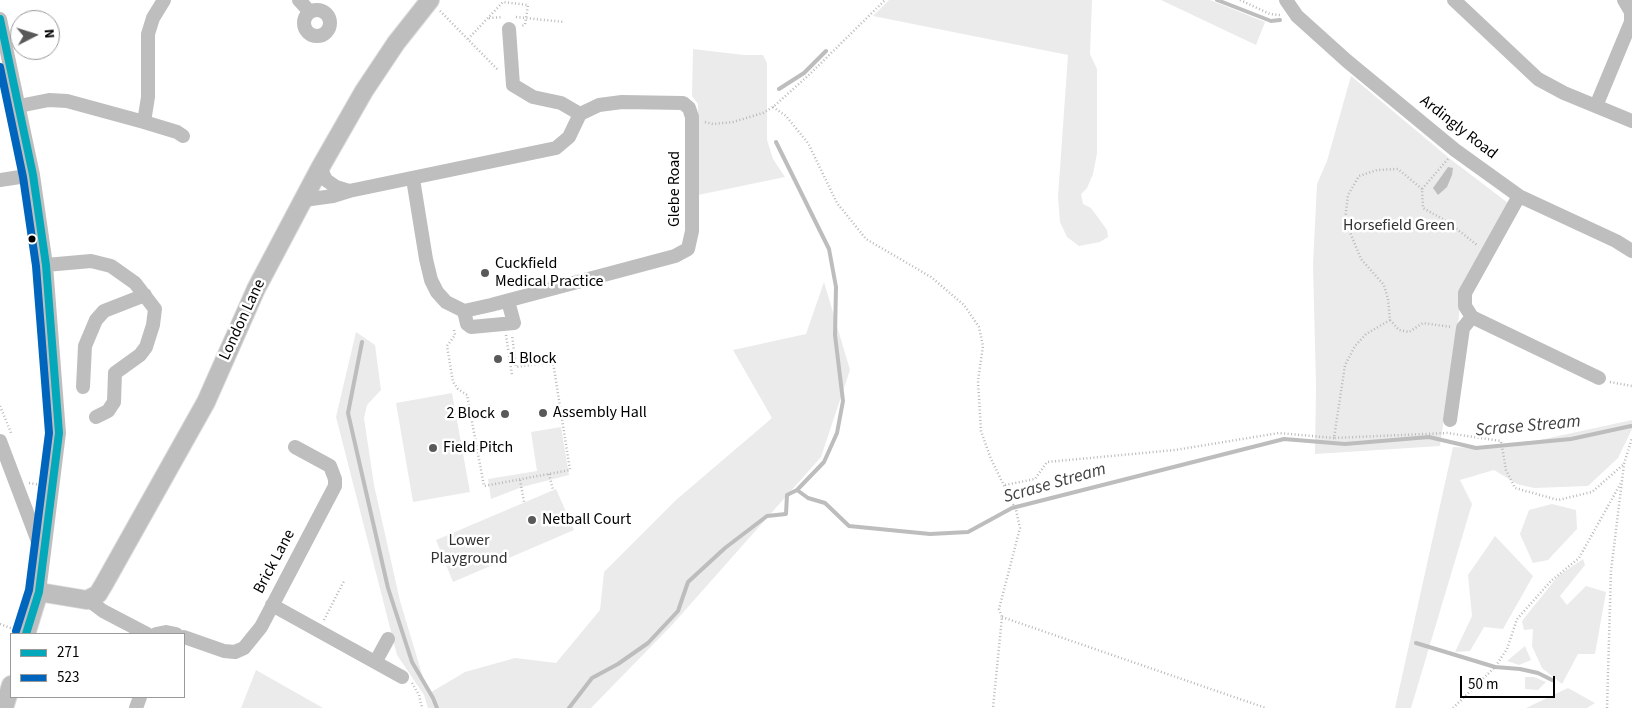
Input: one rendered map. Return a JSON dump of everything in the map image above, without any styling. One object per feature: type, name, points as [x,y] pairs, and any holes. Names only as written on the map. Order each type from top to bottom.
[{"type":"main road","name":"London Lane","points":[[91,598],[98,594],[104,584],[206,402],[256,289],[320,168],[364,91],[396,43],[430,0]]},
{"type":"main road","points":[[26,633],[39,592],[87,600],[91,598]]},
{"type":"street","points":[[144,122],[148,97],[148,34],[153,18],[164,0]]},
{"type":"street","points":[[299,0],[310,12]]},
{"type":"street","name":"Ardingly Road","points":[[1286,0],[1297,16],[1455,150],[1519,196],[1632,250]]},
{"type":"street","points":[[1454,0],[1538,79],[1632,121]]},
{"type":"street","points":[[1596,106],[1631,22],[1631,12],[1624,0]]},
{"type":"street","points":[[0,19],[33,175],[46,265],[59,433],[39,592]]},
{"type":"street","points":[[509,29],[513,85],[533,97],[561,103],[580,114]]},
{"type":"street","points":[[19,106],[49,100],[67,101],[177,132],[182,136]]},
{"type":"street","points":[[304,200],[333,196],[349,191],[556,148],[569,137],[580,114],[599,105],[622,102],[683,103],[689,108],[692,117]]},
{"type":"street","name":"Glebe Road","points":[[460,309],[508,301],[675,256],[688,249],[692,231],[692,117]]},
{"type":"street","points":[[320,168],[326,180],[336,187],[349,191]]},
{"type":"street","points":[[0,180],[33,175]]},
{"type":"street","points":[[413,179],[431,280],[446,302],[460,309],[467,324],[471,327],[505,326],[514,322],[508,301]]},
{"type":"street","points":[[1450,420],[1468,323],[1465,293],[1486,252],[1519,196]]},
{"type":"street","points":[[46,265],[90,261],[104,263],[127,275],[155,309],[149,338],[140,355],[115,373],[114,402],[108,411],[96,418]]},
{"type":"street","points":[[82,387],[85,346],[96,320],[104,311],[145,295]]},
{"type":"street","points":[[1468,323],[1599,378]]},
{"type":"street","points":[[0,441],[43,554]]},
{"type":"street","name":"Brick Lane","points":[[185,637],[224,651],[235,652],[244,648],[252,640],[334,486],[335,479],[330,466],[295,447]]},
{"type":"street","points":[[91,598],[95,605],[103,611],[145,633]]},
{"type":"street","points":[[272,605],[402,677]]},
{"type":"street","points":[[376,661],[388,639]]},
{"type":"path","points":[[430,0],[513,85]]},
{"type":"path","points":[[692,117],[713,124],[733,122],[763,113],[773,107],[817,68],[885,0]]},
{"type":"path","points":[[1240,0],[1270,14],[1277,15]]},
{"type":"path","points":[[489,18],[526,17],[564,22]]},
{"type":"path","points":[[773,107],[786,116],[808,143],[837,203],[866,239],[931,277],[964,305],[979,327],[983,346],[978,381],[981,431],[991,460],[1013,502],[1020,528],[999,609],[1002,617],[993,708]]},
{"type":"path","points":[[1455,150],[1422,189],[1423,208],[1448,222],[1486,252]]},
{"type":"path","points":[[1422,189],[1398,169],[1377,170],[1359,176],[1348,195],[1345,220],[1361,259],[1384,285],[1388,299],[1390,320],[1399,330],[1409,332],[1423,323],[1468,323]]},
{"type":"path","points":[[460,309],[455,335],[447,346],[453,382],[458,390],[467,395],[484,486],[570,470],[553,362],[516,367],[511,329],[505,326]]},
{"type":"path","points":[[505,326],[512,376]]},
{"type":"path","points":[[455,335],[463,334]]},
{"type":"path","points":[[1599,378],[1632,386]]},
{"type":"path","points":[[1004,485],[1035,479],[1047,462],[1175,450],[1279,433],[1334,438]]},
{"type":"path","points":[[1607,708],[1612,571],[1624,464],[1632,438]]},
{"type":"path","points":[[550,474],[553,490]]},
{"type":"path","points":[[520,480],[524,502]]},
{"type":"path","points":[[1453,708],[1495,668],[1507,649],[1517,618],[1551,581],[1579,558],[1622,481]]},
{"type":"path","points":[[318,630],[344,581]]},
{"type":"path","points":[[1002,617],[1266,708]]},
{"type":"path","points":[[402,677],[414,685],[422,708]]},
{"type":"path","points":[[1250,708],[1252,704]]},
{"type":"green space","points":[[889,0],[1092,0],[1090,54],[1097,69],[1097,153],[1093,174],[1087,188],[1081,194],[1083,204],[1091,208],[1107,230],[1108,237],[1100,242],[1079,246],[1067,237],[1060,222],[1058,197],[1068,55],[873,16]]},
{"type":"green space","points":[[1161,0],[1210,0],[1265,22],[1256,45]]},
{"type":"green space","points":[[693,49],[744,55],[763,55],[767,63],[767,140],[773,159],[785,177],[698,195],[698,104],[692,96]]},
{"type":"green space","name":"Horsefield Green","points":[[1351,76],[1449,158],[1508,203],[1461,286],[1459,317],[1440,446],[1315,454],[1316,385],[1313,265],[1317,184],[1327,161]]},
{"type":"green space","points":[[824,282],[850,370],[821,457],[672,625],[591,708],[428,708],[424,695],[397,655],[336,417],[356,332],[375,345],[381,390],[367,405],[364,418],[374,485],[400,601],[428,694],[465,672],[515,658],[556,663],[600,610],[604,572],[676,500],[772,418],[733,350],[806,334]]},
{"type":"green space","name":"Field Pitch","points":[[452,393],[470,492],[413,502],[396,403]]},
{"type":"green space","points":[[1632,420],[1632,429],[1618,458],[1588,486],[1534,488],[1517,484],[1494,470],[1460,480],[1472,504],[1411,708],[1395,708],[1453,447],[1476,448],[1540,440]]},
{"type":"green space","points":[[561,427],[569,475],[522,487],[491,499],[488,479],[537,471],[531,432]]},
{"type":"green space","name":"Lower Playground","points":[[556,489],[574,530],[453,582],[436,540]]},
{"type":"green space","points":[[1552,504],[1576,510],[1577,529],[1548,560],[1533,563],[1520,534],[1529,510]]},
{"type":"green space","points":[[1495,536],[1533,576],[1503,629],[1484,627],[1470,651],[1455,652],[1472,616],[1468,575]]},
{"type":"green space","points":[[1583,559],[1585,565],[1560,596],[1567,605],[1586,586],[1606,592],[1595,654],[1578,654],[1562,684],[1542,668],[1532,646],[1533,629],[1524,630],[1522,621],[1558,576]]},
{"type":"green space","points":[[1525,646],[1531,660],[1519,665],[1507,661]]},
{"type":"green space","points":[[256,670],[323,708],[241,708]]},
{"type":"green space","points":[[1525,677],[1534,677],[1546,682],[1538,690],[1525,689]]},
{"type":"green space","points":[[1568,688],[1595,703],[1587,708],[1526,708]]},
{"type":"shaded area","points":[[1448,167],[1453,168],[1452,175],[1447,187],[1438,195],[1433,188]]},
{"type":"waterway","points":[[1217,0],[1271,21],[1280,20]]},
{"type":"waterway","points":[[779,89],[804,73],[826,51]]},
{"type":"waterway","points":[[776,142],[829,249],[836,287],[835,335],[843,401],[837,433],[824,462],[797,490]]},
{"type":"waterway","points":[[362,342],[348,413],[388,588],[412,662],[437,708]]},
{"type":"waterway","name":"Scrase Stream","points":[[569,708],[592,678],[618,664],[648,643],[678,611],[688,582],[725,548],[767,516],[786,514],[787,495],[797,490],[808,498],[825,503],[849,526],[930,534],[968,532],[1012,508],[1284,439],[1345,444],[1429,437],[1476,448],[1571,439],[1631,426]]},
{"type":"waterway","points":[[1416,643],[1495,667],[1538,673],[1552,680]]},
{"type":"transit line","name":"271","points":[[0,19],[33,175],[46,265],[59,433],[39,592],[26,633]]},
{"type":"transit line","name":"523","points":[[0,67],[23,177],[36,266],[49,433],[29,590],[16,631]]},
{"type":"place","name":"Cuckfield Medical Practice","points":[[485,273]]},
{"type":"place","name":"1 Block","points":[[498,359]]},
{"type":"place","name":"Assembly Hall","points":[[543,413]]},
{"type":"place","name":"2 Block","points":[[505,414]]},
{"type":"place","name":"Field Pitch","points":[[433,448]]},
{"type":"place","name":"Netball Court","points":[[532,520]]}]
